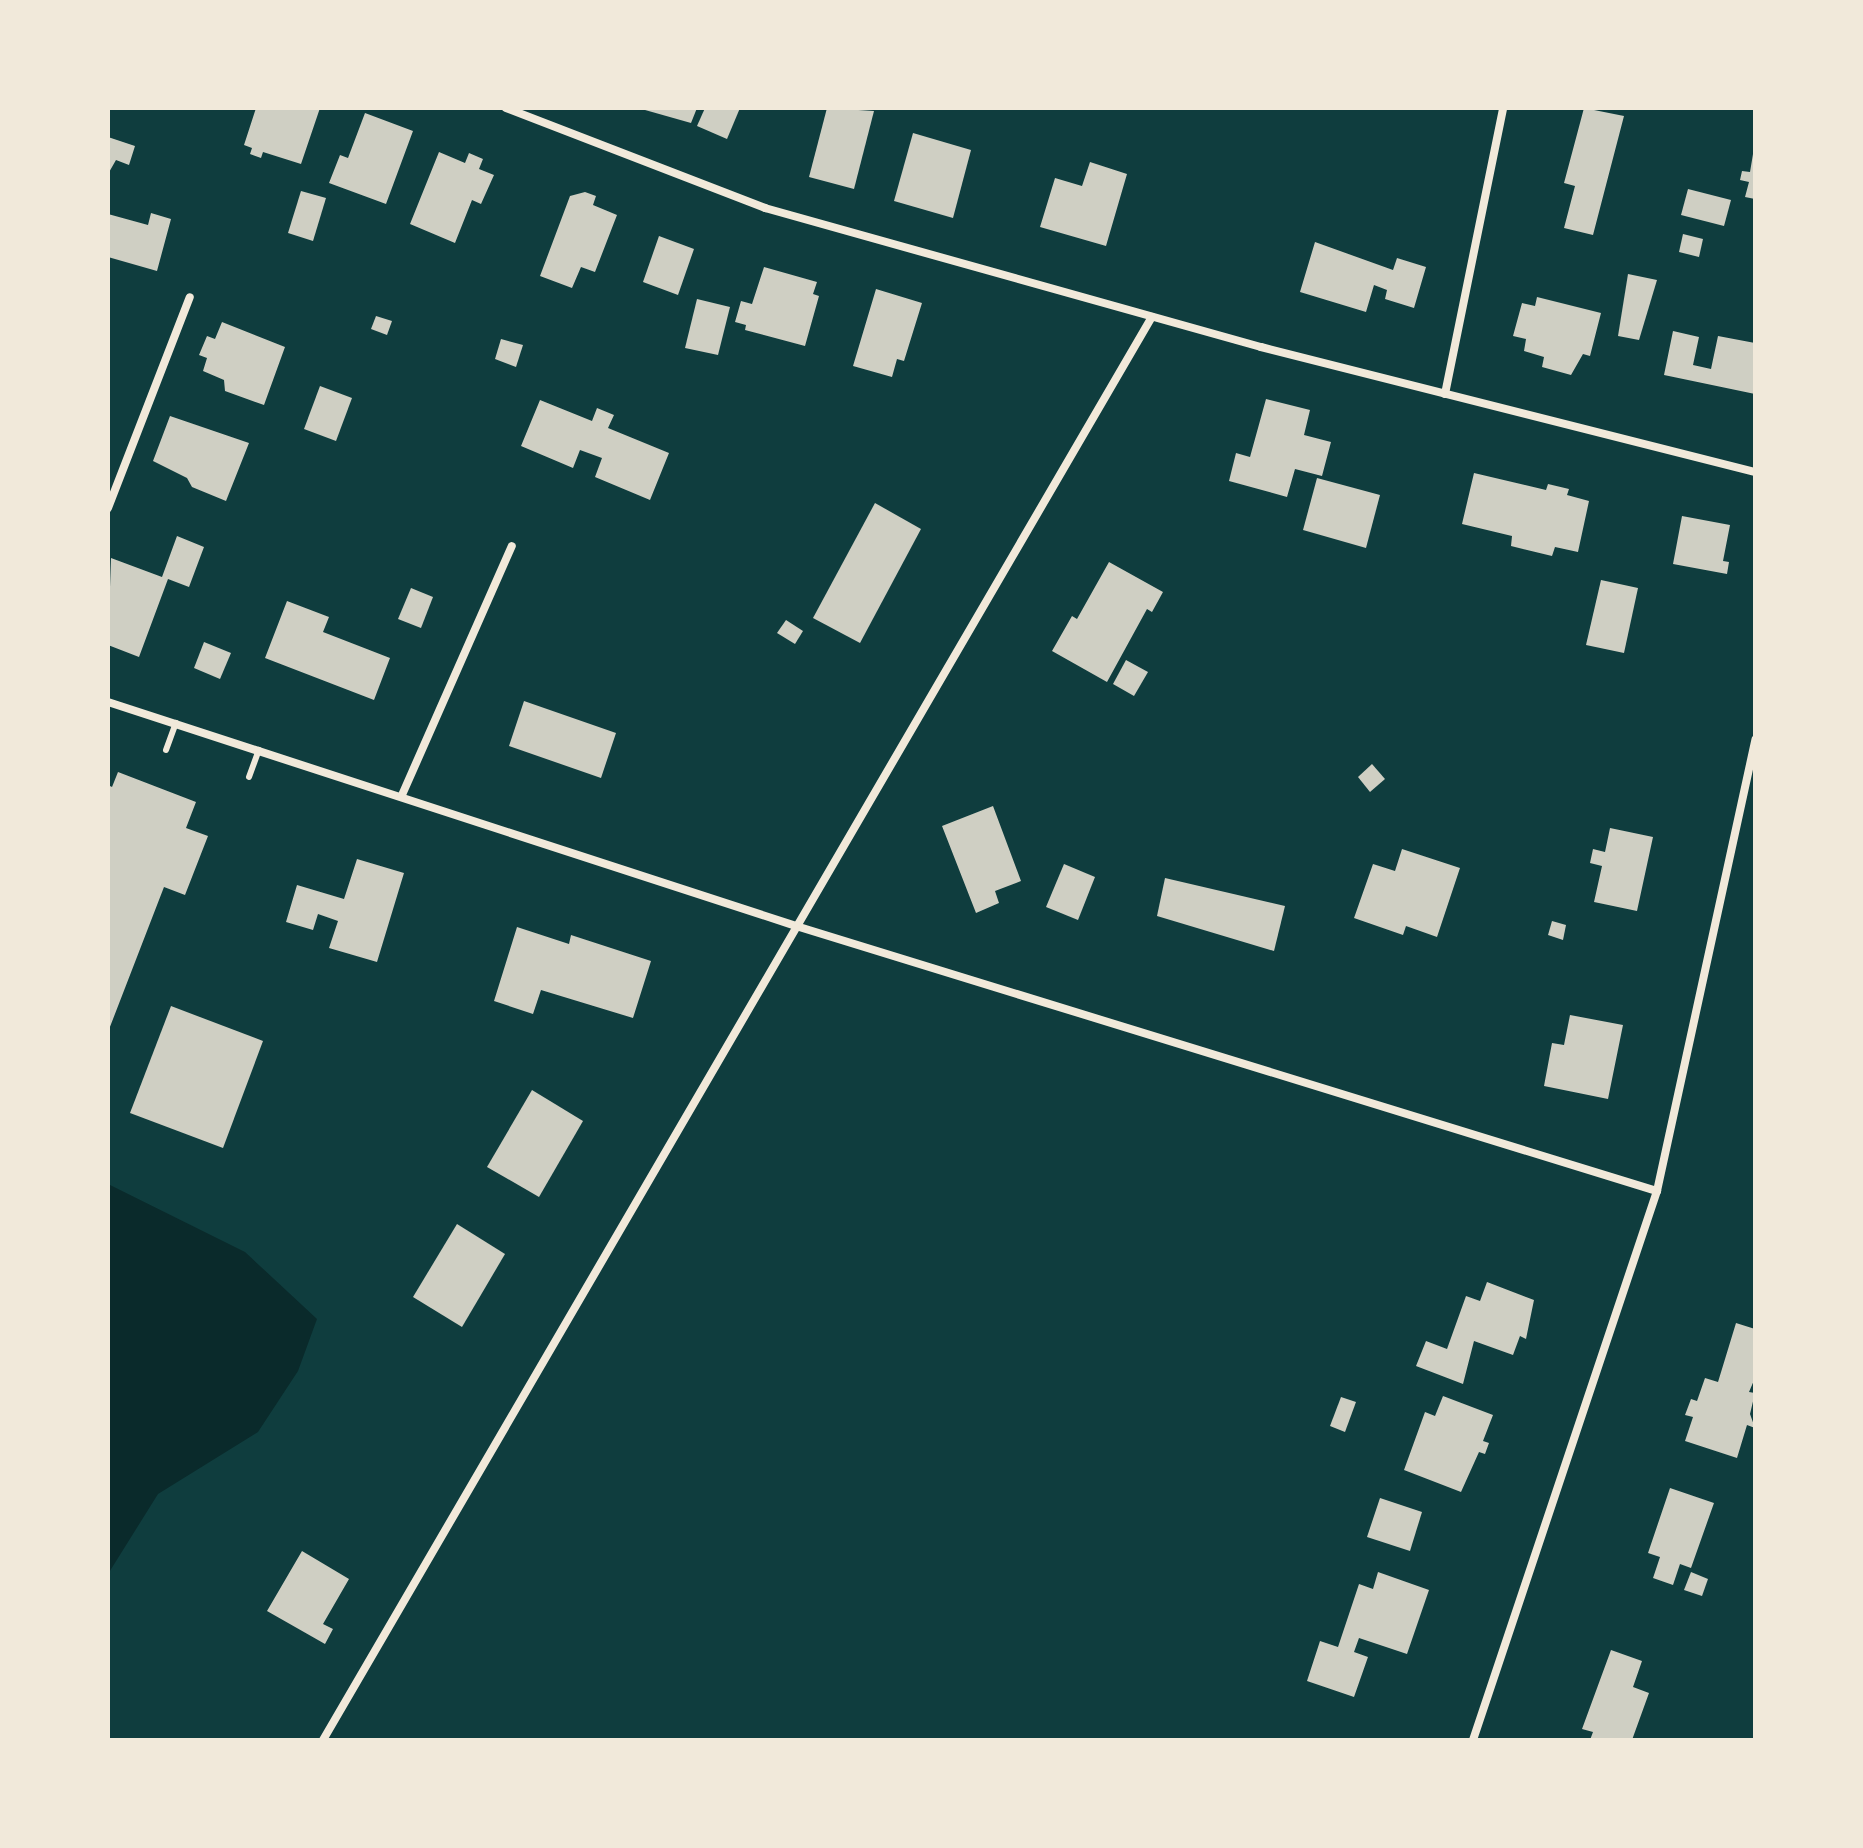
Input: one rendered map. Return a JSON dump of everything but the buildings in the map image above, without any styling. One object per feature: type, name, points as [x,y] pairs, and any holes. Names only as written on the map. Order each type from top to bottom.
[{"type":"street","points":[[506,108],[765,208],[1152,317],[1755,472]]},
{"type":"street","points":[[1445,394],[1503,108]]},
{"type":"street","points":[[108,508],[190,297]]},
{"type":"street","points":[[323,1740],[1152,317]]},
{"type":"street","points":[[402,795],[512,546]]},
{"type":"street","points":[[108,702],[402,795],[796,926],[1657,1191]]},
{"type":"street","points":[[1473,1740],[1657,1191],[1755,740]]},
{"type":"lane","points":[[166,750],[176,723]]},
{"type":"lane","points":[[249,777],[259,750]]},
{"type":"water","points":[[108,1184],[245,1252],[317,1319],[298,1371],[258,1432],[158,1494],[108,1574]]}]
